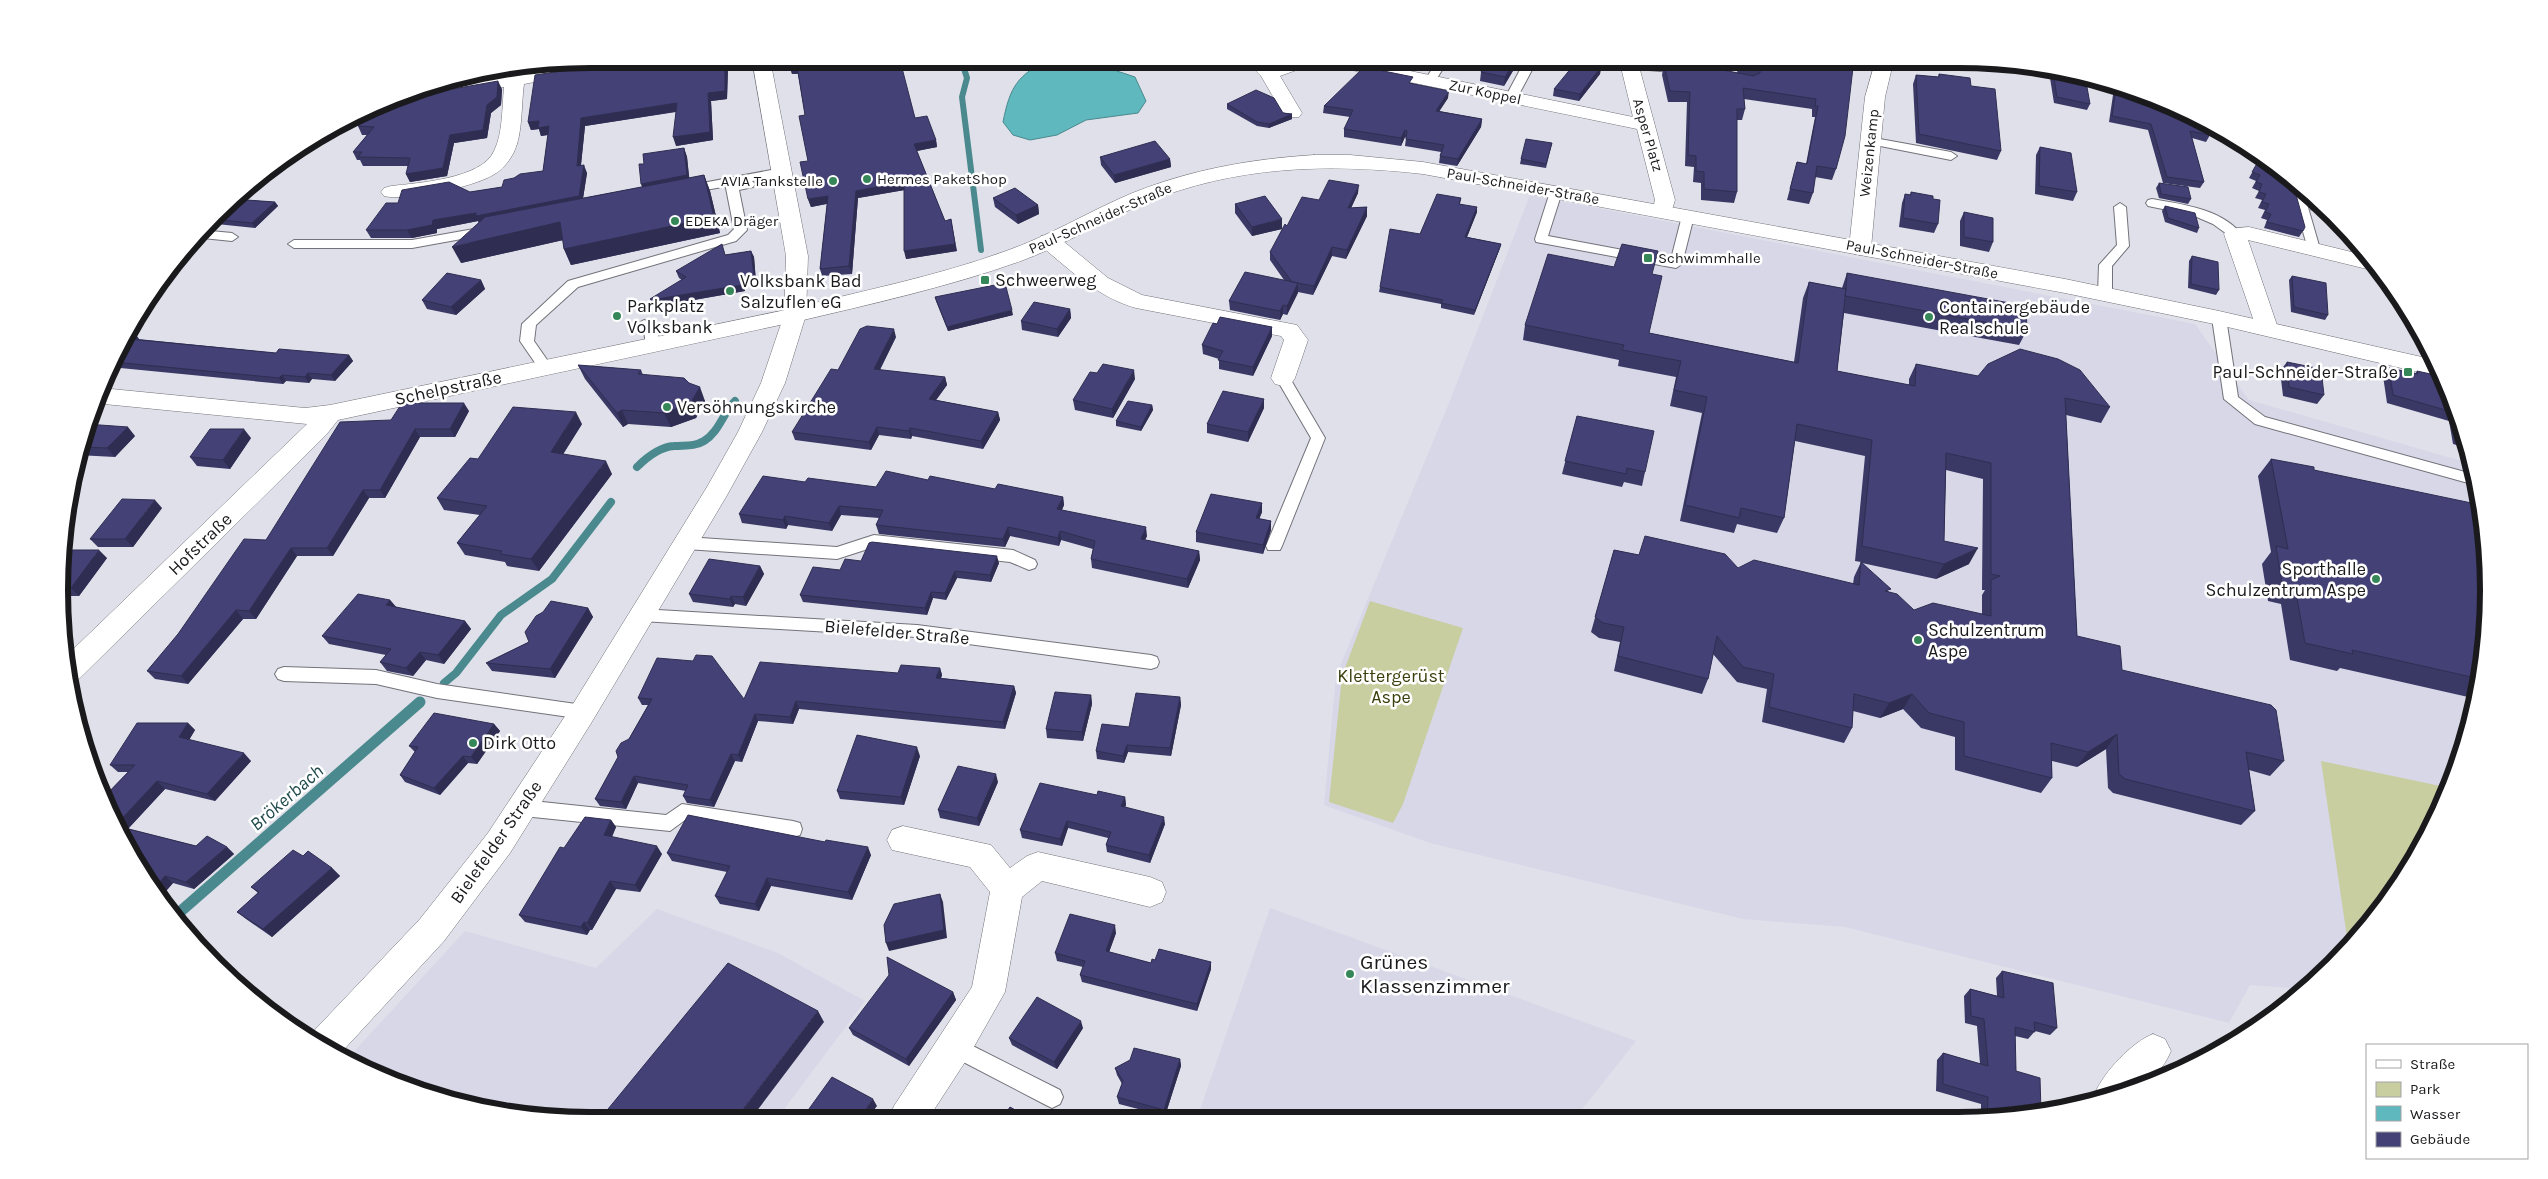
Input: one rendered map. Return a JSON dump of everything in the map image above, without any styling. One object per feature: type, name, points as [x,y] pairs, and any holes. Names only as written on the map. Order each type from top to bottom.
[{"type":"street","name":"Bielefelder Straße","points":[[327,1041],[432,930],[476,876],[523,808],[686,543],[750,432],[773,384],[795,315],[797,256],[763,68]]},
{"type":"street","points":[[1265,68],[1292,113]]},
{"type":"street","name":"Zur Koppel","points":[[1379,68],[1430,81],[1618,121],[1644,124]]},
{"type":"street","name":"Asper Platz","points":[[1627,68],[1665,200],[1663,212]]},
{"type":"street","name":"Weizenkamp","points":[[1860,248],[1875,97],[1883,68]]},
{"type":"street","points":[[444,91],[560,69]]},
{"type":"street","points":[[391,192],[441,186],[489,170],[504,152],[515,78]]},
{"type":"street","name":"Paul-Schneider-Straße","points":[[795,315],[935,282],[980,268],[1049,242],[1138,199],[1173,185],[1229,171],[1281,163],[1348,160],[1384,162],[1688,216],[1745,221],[1860,248],[2105,294],[2266,328],[2431,367]]},
{"type":"street","points":[[2266,328],[2235,234],[2249,233],[2364,261]]},
{"type":"street","points":[[1049,242],[1114,293],[1136,301],[1290,330],[1296,340],[1283,378]]},
{"type":"street","name":"Schelpstraße","points":[[104,397],[305,416],[330,413],[545,367],[649,334],[795,315]]},
{"type":"street","name":"Hofstraße","points":[[73,666],[317,429],[330,413]]},
{"type":"street","points":[[903,840],[980,855],[1007,889]]},
{"type":"street","points":[[912,1112],[956,1048],[988,992],[1007,889],[1038,866],[1150,892]]},
{"type":"street","points":[[2120,1086],[2153,1051]]},
{"type":"lane","points":[[1430,81],[1438,68]]},
{"type":"lane","points":[[1510,98],[1527,68]]},
{"type":"lane","points":[[1677,68],[1692,70]]},
{"type":"lane","points":[[1870,141],[1951,156]]},
{"type":"lane","points":[[670,192],[782,175]]},
{"type":"lane","points":[[545,367],[527,342],[529,324],[573,284],[732,238],[741,230],[732,188],[782,175]]},
{"type":"lane","points":[[1556,192],[1541,239],[1676,264],[1688,216]]},
{"type":"lane","points":[[2298,193],[2314,249]]},
{"type":"lane","points":[[2152,203],[2178,206],[2225,224],[2235,234]]},
{"type":"lane","points":[[2105,294],[2105,265],[2123,246],[2120,207]]},
{"type":"lane","points":[[294,244],[412,244],[500,228]]},
{"type":"lane","points":[[206,235],[232,237]]},
{"type":"lane","points":[[2218,318],[2231,399],[2260,421],[2468,478]]},
{"type":"lane","points":[[1274,546],[1318,438],[1283,378]]},
{"type":"lane","points":[[686,543],[836,553],[874,541],[1014,556],[1029,564]]},
{"type":"lane","name":"Bielefelder Straße","points":[[642,616],[916,630],[1151,662]]},
{"type":"lane","points":[[284,674],[376,677],[437,691],[583,712]]},
{"type":"lane","points":[[523,808],[670,823],[682,812],[793,829]]},
{"type":"lane","points":[[956,1048],[1052,1097]]},
{"type":"shaded area","name":"Schulzentrum Aspe","points":[[1530,195],[2195,324],[2249,400],[2465,462],[2476,521],[2479,555],[2479,624],[2476,658],[2470,691],[2463,725],[2453,757],[2441,789],[2413,847],[2380,897],[2351,934],[2328,959],[2295,988],[2250,985],[2229,1023],[1845,927],[1743,919],[1430,843],[1324,805],[1336,676],[1449,403]]},
{"type":"shaded area","name":"Grünes Klassenzimmer","points":[[1270,908],[1636,1041],[1580,1112],[1199,1112]]},
{"type":"shaded area","points":[[657,909],[778,953],[865,1001],[782,1112],[590,1112],[521,1107],[454,1094],[390,1072],[351,1054],[465,931],[596,968]]},
{"type":"green space","name":"Klettergerüst Aspe","points":[[1370,601],[1463,628],[1403,804],[1393,823],[1329,802],[1342,676]]},
{"type":"green space","points":[[2321,761],[2442,786],[2411,851],[2393,880],[2347,938]]},
{"type":"water","points":[[1034,68],[1108,68],[1135,77],[1146,101],[1138,113],[1086,120],[1057,135],[1030,140],[1013,135],[1003,122],[1012,91],[1022,77]]},
{"type":"building","points":[[580,68],[725,68],[725,91],[708,93],[710,132],[673,137],[677,103],[581,118],[577,166],[584,165],[579,196],[476,216],[476,213],[433,220],[432,225],[407,230],[366,230],[386,203],[398,203],[402,190],[449,182],[470,192],[502,187],[504,180],[514,178],[520,174],[543,171],[549,126],[538,128],[539,121],[528,122],[535,75]]},
{"type":"building","points":[[797,68],[902,68],[915,118],[927,116],[936,140],[914,144],[945,221],[951,219],[955,244],[904,251],[904,182],[856,191],[849,266],[820,269],[828,196],[808,199],[800,162],[808,161],[799,116],[805,115]]},
{"type":"building","points":[[1363,68],[1369,68],[1413,77],[1409,83],[1449,91],[1436,111],[1482,119],[1458,159],[1440,156],[1444,145],[1406,139],[1407,131],[1405,130],[1401,138],[1344,129],[1353,110],[1324,106]]},
{"type":"building","points":[[1483,68],[1510,68],[1505,77],[1481,72]]},
{"type":"building","points":[[1571,68],[1600,68],[1580,94],[1554,89]]},
{"type":"building","points":[[1665,68],[1713,68],[1753,76],[1760,73],[1760,70],[1756,68],[1853,68],[1845,136],[1836,169],[1817,166],[1813,193],[1790,189],[1797,162],[1807,164],[1818,106],[1815,106],[1816,99],[1743,88],[1745,109],[1737,109],[1737,192],[1704,189],[1704,172],[1696,171],[1696,156],[1688,155],[1690,92],[1670,91]]},
{"type":"building","points":[[1939,74],[1970,78],[1971,86],[1995,89],[2001,151],[1919,134],[1916,75],[1939,77]]},
{"type":"building","points":[[2054,77],[2086,83],[2090,104],[2057,97]]},
{"type":"building","points":[[498,81],[497,97],[487,105],[483,130],[450,135],[443,168],[406,174],[410,158],[358,157],[362,152],[353,152],[374,127],[358,126],[364,119],[426,94]]},
{"type":"building","points":[[1256,90],[1274,98],[1283,113],[1292,114],[1269,124],[1257,122],[1227,104]]},
{"type":"building","points":[[2116,92],[2158,107],[2210,132],[2210,135],[2190,131],[2204,182],[2167,177],[2151,124],[2112,116]]},
{"type":"building","points":[[1526,139],[1552,143],[1546,164],[1521,159]]},
{"type":"building","points":[[1155,141],[1170,159],[1114,175],[1100,157]]},
{"type":"building","points":[[2040,147],[2071,153],[2077,192],[2039,186]]},
{"type":"building","points":[[684,148],[687,175],[641,184],[639,164],[644,164],[643,154]]},
{"type":"building","points":[[2258,162],[2295,190],[2305,227],[2303,231],[2267,222],[2271,214],[2265,212],[2269,204],[2262,202],[2266,194],[2259,192],[2262,184],[2256,182],[2260,175],[2252,172]]},
{"type":"building","points":[[704,175],[714,217],[564,249],[560,222],[452,247],[485,217]]},
{"type":"building","points":[[1329,180],[1359,185],[1348,208],[1367,207],[1347,250],[1332,247],[1314,286],[1292,282],[1270,252],[1285,224],[1287,226],[1302,197],[1319,200]]},
{"type":"building","points":[[2159,183],[2188,187],[2191,199],[2161,194]]},
{"type":"building","points":[[1015,188],[1038,205],[1016,215],[993,198]]},
{"type":"building","points":[[1911,192],[1933,196],[1933,199],[1940,200],[1938,224],[1903,218],[1905,194],[1911,195]]},
{"type":"building","points":[[1437,194],[1461,198],[1459,204],[1477,207],[1465,237],[1501,244],[1475,310],[1441,303],[1443,300],[1380,287],[1390,229],[1420,234]]},
{"type":"building","points":[[1265,196],[1282,219],[1252,227],[1235,204]]},
{"type":"building","points":[[242,200],[275,202],[252,223],[220,220]]},
{"type":"building","points":[[2165,206],[2195,213],[2199,228],[2168,218]]},
{"type":"building","points":[[1964,212],[1993,218],[1993,242],[1964,237]]},
{"type":"building","points":[[722,244],[725,255],[751,251],[754,276],[741,276],[742,285],[650,299],[686,277],[676,271]]},
{"type":"building","points":[[1622,244],[1658,251],[1652,274],[1662,276],[1649,333],[1798,363],[1809,282],[1846,289],[1847,273],[2026,306],[2027,330],[1845,296],[1837,371],[1915,386],[1916,364],[1978,376],[1988,364],[2020,349],[2058,359],[2080,370],[2110,407],[2065,398],[2077,636],[2120,646],[2122,670],[2271,705],[2276,710],[2284,761],[2246,752],[2255,811],[2125,779],[2119,774],[2117,734],[2088,752],[2051,743],[2052,778],[1964,756],[1964,722],[1929,713],[1912,694],[1889,703],[1854,694],[1852,728],[1769,707],[1774,674],[1743,667],[1717,636],[1708,679],[1618,656],[1624,627],[1603,623],[1595,617],[1614,550],[1639,555],[1645,536],[1725,554],[1738,568],[1754,560],[1859,585],[1861,562],[1891,589],[1885,591],[1897,594],[1914,610],[1933,603],[1991,616],[1991,580],[2000,576],[1991,574],[1991,463],[1946,453],[1944,541],[1978,548],[1944,564],[1862,546],[1872,440],[1797,424],[1784,518],[1741,508],[1739,518],[1685,505],[1707,397],[1674,390],[1681,361],[1622,350],[1624,345],[1525,325],[1548,254],[1614,267]]},
{"type":"building","points":[[2192,256],[2218,262],[2219,290],[2191,284]]},
{"type":"building","points":[[1245,272],[1298,283],[1287,306],[1283,305],[1280,311],[1229,301]]},
{"type":"building","points":[[447,273],[481,280],[451,307],[422,300]]},
{"type":"building","points":[[2292,276],[2326,283],[2328,315],[2294,307]]},
{"type":"building","points":[[1005,283],[1012,310],[947,327],[935,297]]},
{"type":"building","points":[[1034,302],[1070,309],[1057,329],[1021,321]]},
{"type":"building","points":[[1220,317],[1272,327],[1253,367],[1218,360],[1223,351],[1202,345],[1213,323],[1217,324]]},
{"type":"building","points":[[867,326],[894,329],[874,369],[945,377],[929,399],[998,412],[981,441],[910,428],[909,431],[877,427],[869,442],[792,432],[831,369],[838,370],[860,329]]},
{"type":"building","points":[[131,339],[276,353],[279,349],[349,355],[331,375],[308,373],[305,377],[282,375],[279,378],[119,363]]},
{"type":"building","points":[[2287,362],[2321,369],[2324,395],[2289,387]]},
{"type":"building","points":[[1103,364],[1134,370],[1112,409],[1073,400],[1090,372],[1097,373]]},
{"type":"building","points":[[578,365],[641,370],[638,374],[684,378],[689,383],[700,387],[690,404],[664,413],[622,410],[617,413]]},
{"type":"building","points":[[2389,368],[2418,374],[2417,371],[2434,375],[2449,411],[2393,395]]},
{"type":"building","points":[[1223,391],[1264,399],[1248,432],[1207,424]]},
{"type":"building","points":[[1128,401],[1152,405],[1141,427],[1116,421]]},
{"type":"building","points":[[402,403],[464,403],[450,429],[415,429],[380,490],[363,490],[327,548],[291,548],[249,611],[236,610],[181,676],[147,671],[178,634],[244,539],[266,540],[340,422],[391,420]]},
{"type":"building","points":[[513,407],[576,412],[551,452],[606,461],[531,559],[500,554],[502,551],[457,543],[487,506],[437,498],[470,458],[478,459]]},
{"type":"building","points":[[1577,416],[1654,431],[1645,472],[1627,468],[1626,474],[1565,461]]},
{"type":"building","points":[[94,425],[128,427],[107,448],[87,447]]},
{"type":"building","points":[[210,429],[244,429],[223,460],[190,457]]},
{"type":"building","name":"Sporthalle Schulzentrum Aspe","points":[[2271,459],[2314,467],[2314,470],[2473,503],[2479,555],[2480,590],[2479,624],[2472,677],[2352,650],[2353,654],[2305,643],[2295,587],[2282,584],[2276,546],[2288,549]]},
{"type":"building","points":[[886,471],[928,480],[930,476],[995,489],[998,484],[1063,497],[1057,509],[1146,527],[1141,539],[1199,551],[1187,579],[1091,559],[1095,541],[1060,531],[1058,538],[1008,527],[1003,539],[876,525],[883,510],[839,506],[829,523],[785,516],[783,520],[739,514],[763,476],[805,482],[808,478],[876,487]]},
{"type":"building","points":[[1211,494],[1262,503],[1256,518],[1271,521],[1263,545],[1196,532]]},
{"type":"building","points":[[122,499],[155,500],[125,539],[90,539]]},
{"type":"building","points":[[869,543],[997,556],[990,575],[955,571],[945,593],[931,592],[925,608],[800,595],[813,567],[840,570],[845,559],[861,561]]},
{"type":"building","points":[[69,550],[99,550],[71,588],[68,588]]},
{"type":"building","points":[[709,559],[760,566],[743,597],[731,596],[730,599],[689,594]]},
{"type":"building","points":[[358,594],[390,600],[386,605],[465,621],[438,655],[420,652],[406,668],[380,662],[391,649],[322,636]]},
{"type":"building","points":[[551,601],[588,608],[550,669],[486,663],[529,642],[525,632],[536,616],[543,612]]},
{"type":"building","points":[[696,655],[712,656],[744,699],[760,662],[898,673],[901,665],[940,668],[936,678],[1014,686],[1003,722],[796,701],[790,717],[755,714],[738,755],[731,754],[710,800],[683,796],[688,785],[634,776],[621,802],[595,799],[618,757],[616,751],[621,743],[629,739],[652,699],[638,698],[657,658],[693,661]]},
{"type":"building","points":[[1055,692],[1091,695],[1082,732],[1046,729]]},
{"type":"building","points":[[1136,693],[1180,697],[1170,748],[1127,745],[1123,756],[1096,751],[1102,724],[1129,727]]},
{"type":"building","points":[[434,713],[494,724],[471,757],[463,756],[434,788],[400,775],[418,747],[409,746]]},
{"type":"building","points":[[137,723],[188,723],[179,737],[244,753],[207,794],[157,781],[121,820],[109,792],[135,765],[110,765]]},
{"type":"building","points":[[857,735],[917,747],[901,797],[837,791]]},
{"type":"building","points":[[958,766],[996,774],[977,818],[938,810]]},
{"type":"building","points":[[1040,783],[1097,795],[1098,791],[1125,797],[1121,806],[1164,817],[1149,855],[1106,845],[1111,832],[1067,821],[1060,839],[1020,830]]},
{"type":"building","points":[[688,815],[825,842],[826,840],[868,847],[848,892],[767,878],[755,904],[715,896],[730,866],[667,853]]},
{"type":"building","points":[[585,817],[611,820],[604,835],[657,846],[635,885],[610,881],[587,923],[584,922],[581,927],[519,915],[560,847],[564,848]]},
{"type":"building","points":[[125,828],[196,846],[207,836],[227,847],[186,882],[165,876],[158,884]]},
{"type":"building","points":[[293,850],[303,856],[308,851],[332,868],[263,929],[237,912],[259,892],[251,887]]},
{"type":"building","points":[[940,894],[944,930],[886,943],[884,925],[894,904]]},
{"type":"building","points":[[1070,914],[1115,925],[1106,951],[1151,963],[1152,959],[1155,960],[1159,949],[1211,962],[1197,1004],[1080,975],[1085,961],[1055,953]]},
{"type":"building","points":[[887,957],[953,992],[906,1059],[849,1028],[889,975]]},
{"type":"building","points":[[728,963],[818,1011],[741,1112],[606,1112]]},
{"type":"building","points":[[2002,971],[2053,983],[2057,1028],[2034,1022],[2035,1032],[2015,1027],[2016,1071],[2040,1078],[2041,1104],[1987,1110],[1988,1097],[1943,1084],[1943,1053],[1988,1066],[1984,1019],[1971,1016],[1970,989],[2004,998]]},
{"type":"building","points":[[1037,997],[1081,1021],[1054,1062],[1009,1038]]},
{"type":"building","points":[[1134,1048],[1180,1059],[1164,1110],[1117,1097],[1123,1081],[1115,1068],[1130,1060]]},
{"type":"building","points":[[832,1077],[873,1099],[864,1112],[807,1112]]},
{"type":"building","points":[[1010,1107],[1019,1112],[1007,1112]]},
{"type":"waterway","name":"Brökerbach","points":[[964,68],[967,78],[962,97],[981,250]]},
{"type":"waterway","name":"Brökerbach","points":[[637,467],[649,456],[663,448],[693,445],[704,441],[717,428],[735,401]]},
{"type":"waterway","name":"Brökerbach","points":[[444,683],[456,673],[501,615],[552,579],[611,502]]},
{"type":"waterway","name":"Brökerbach","points":[[179,912],[420,702]]},
{"type":"place","name":"Hermes PaketShop","points":[[867,179]]},
{"type":"place","name":"AVIA Tankstelle","points":[[833,181]]},
{"type":"place","name":"EDEKA Dräger","points":[[675,221]]},
{"type":"place","name":"Schwimmhalle","points":[[1648,258]]},
{"type":"place","name":"Schweerweg","points":[[985,280]]},
{"type":"place","name":"Volksbank Bad Salzuflen eG","points":[[730,291]]},
{"type":"place","name":"Parkplatz Volksbank","points":[[617,316]]},
{"type":"place","name":"Containergebäude Realschule","points":[[1929,317]]},
{"type":"place","name":"Paul-Schneider-Straße","points":[[2408,372]]},
{"type":"place","name":"Versöhnungskirche","points":[[667,407]]},
{"type":"place","name":"Sporthalle Schulzentrum Aspe","points":[[2376,579]]},
{"type":"place","name":"Schulzentrum Aspe","points":[[1918,640]]},
{"type":"place","name":"Dirk Otto","points":[[473,743]]},
{"type":"place","name":"Grünes Klassenzimmer","points":[[1350,974]]}]
